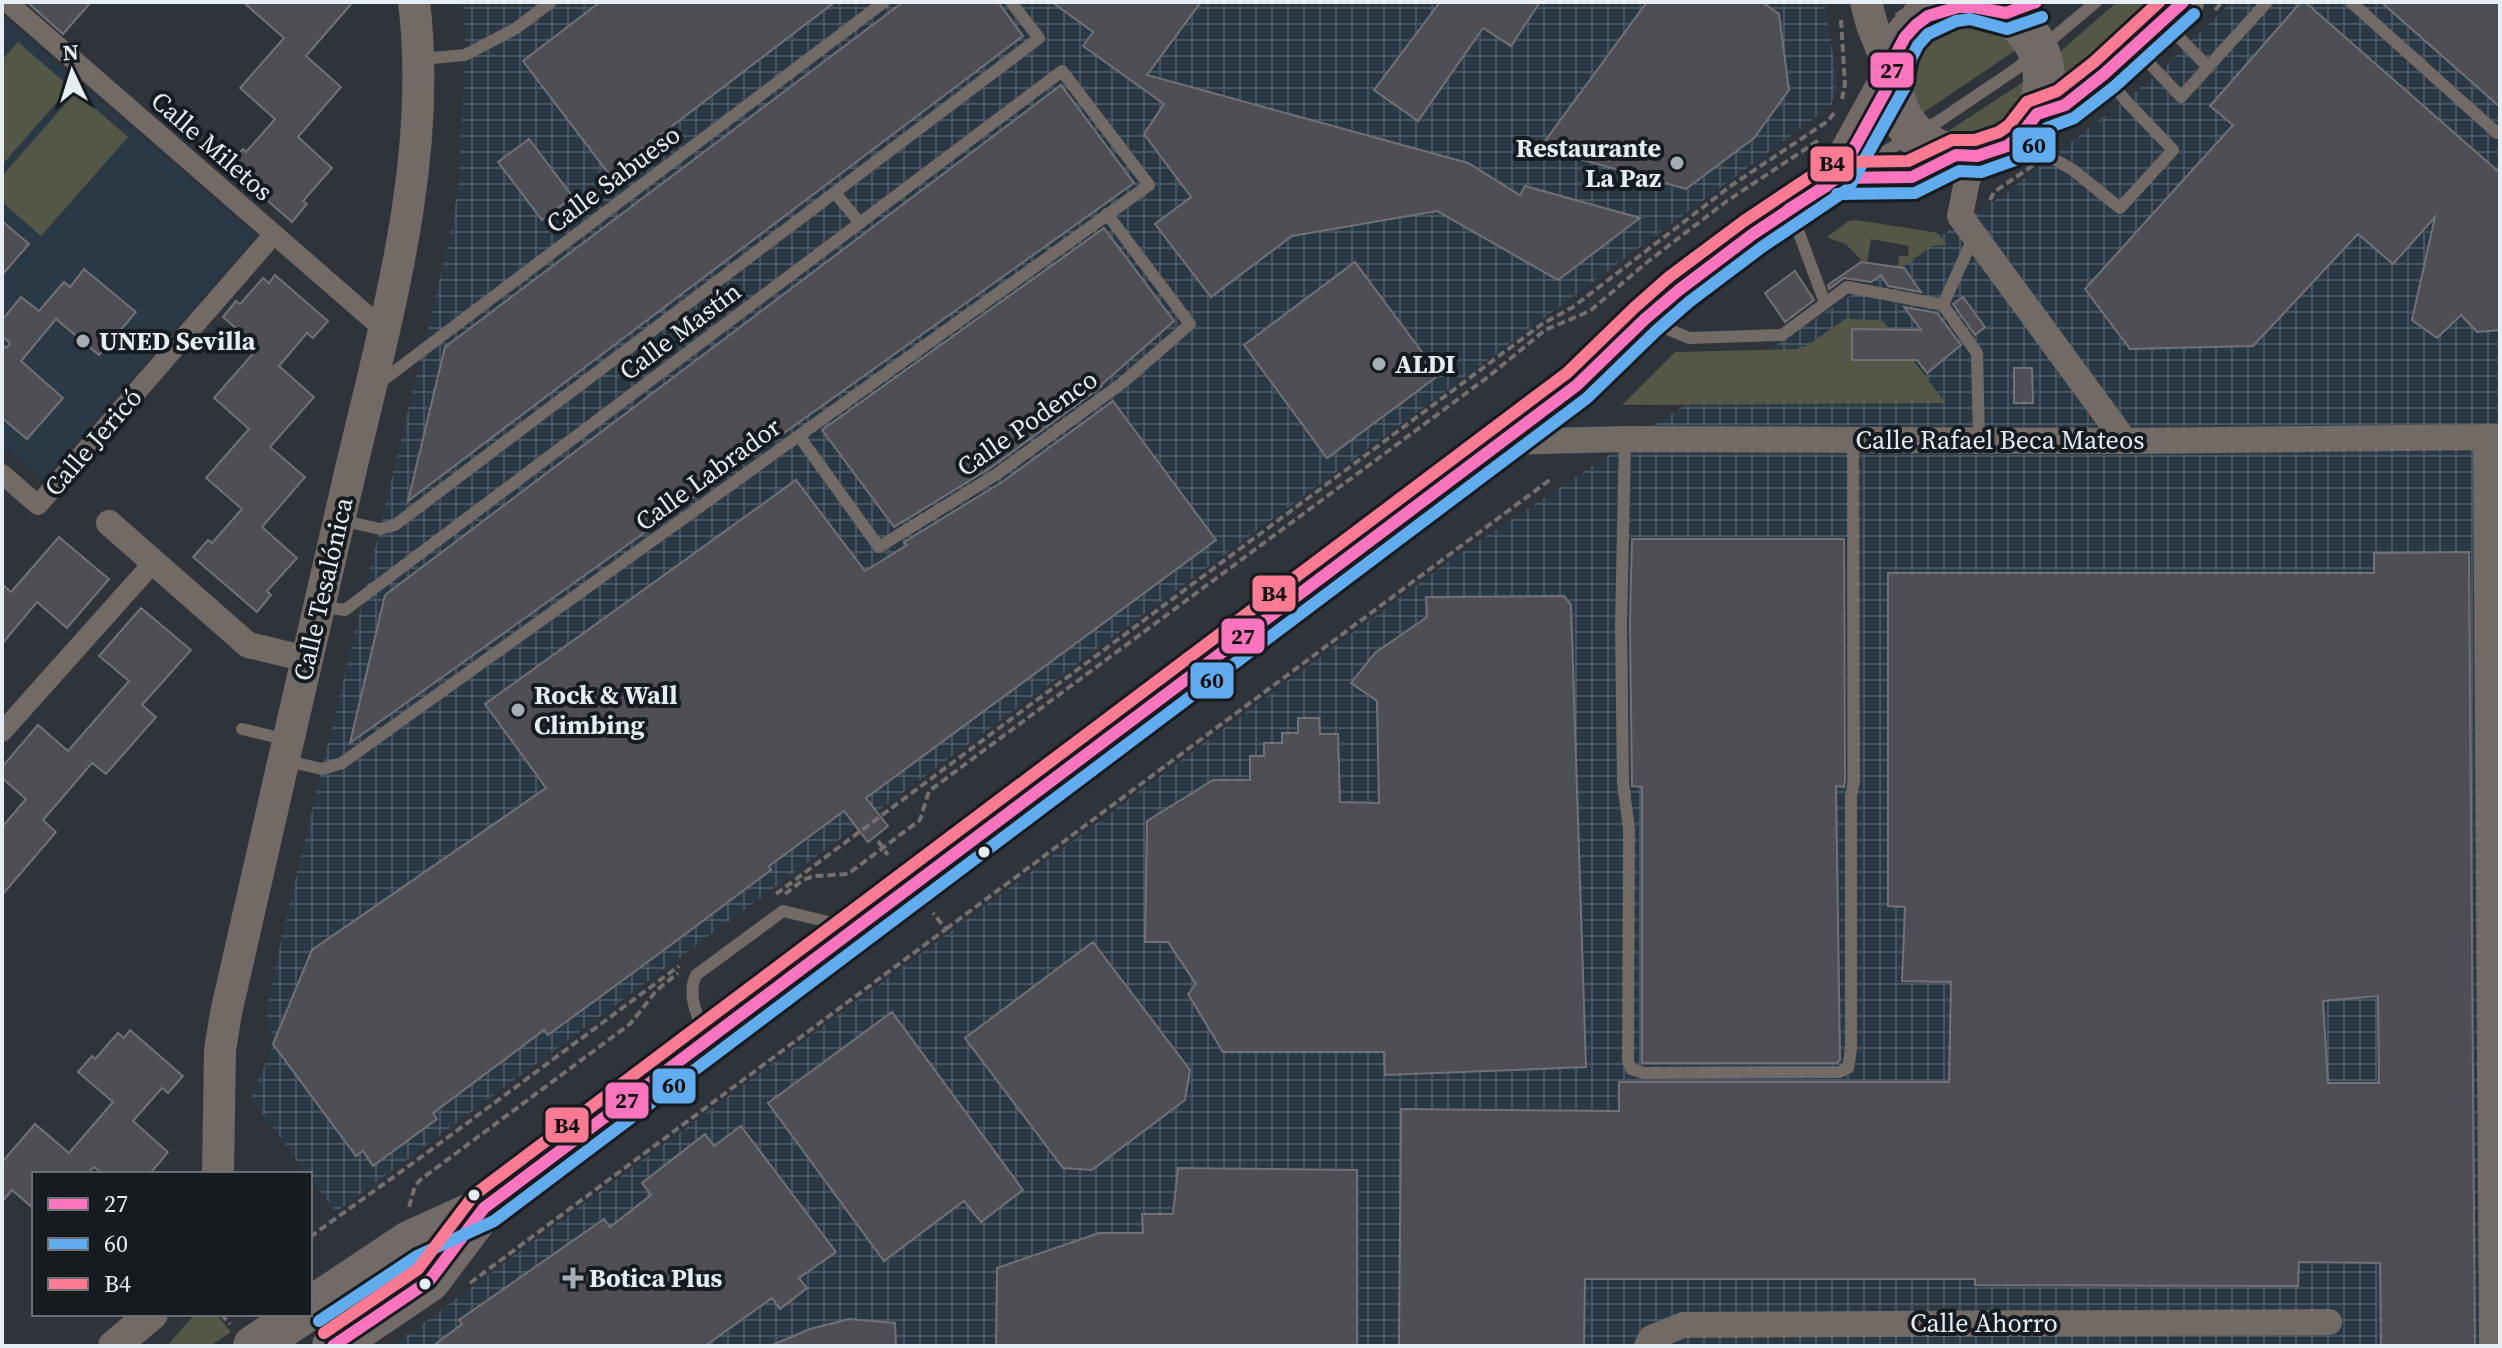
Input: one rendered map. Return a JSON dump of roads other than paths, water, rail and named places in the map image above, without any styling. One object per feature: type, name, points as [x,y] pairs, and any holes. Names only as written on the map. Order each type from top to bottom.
[{"type":"main road","points":[[319,1298],[409,1242],[484,1208],[1577,385],[1679,290],[1789,209],[1837,178],[1891,76],[1896,54],[1905,36],[1917,22],[1933,12],[1961,4],[2003,6],[2031,36],[2039,51],[2044,72],[2044,94],[2034,119]]},
{"type":"main road","points":[[1837,178],[1912,177],[1967,156],[2007,146],[2034,119],[2065,105],[2146,36]]},
{"type":"main road","points":[[1891,76],[1893,99],[1901,118],[1914,135],[1940,151],[1967,156]]},
{"type":"main road","points":[[333,1346],[429,1281],[484,1208]]},
{"type":"main road","points":[[244,1338],[297,1316]]},
{"type":"street","name":"Calle Miletos","points":[[7,2],[383,329]]},
{"type":"street","name":"Calle Tesalónica","points":[[218,1172],[220,1050],[226,1013],[383,329],[410,197],[418,109],[414,2]]},
{"type":"street","points":[[1859,13],[1891,76]]},
{"type":"street","points":[[1967,156],[1967,226],[2125,441]]},
{"type":"street","name":"Calle Jericó","points":[[2,474],[38,505],[274,234]]},
{"type":"street","points":[[2492,1346],[2493,437]]},
{"type":"street","name":"Calle Rafael Beca Mateos","points":[[1501,442],[2493,437]]},
{"type":"street","points":[[109,523],[248,645],[307,659]]},
{"type":"street","points":[[2,732],[153,563]]},
{"type":"street","points":[[114,1346],[150,1316]]},
{"type":"street","points":[[150,1346],[168,1316]]},
{"type":"street","name":"Calle Ahorro","points":[[1647,1346],[1651,1338],[1683,1325],[2329,1322]]},
{"type":"lane","points":[[418,59],[465,55],[515,29],[551,2]]},
{"type":"lane","name":"Calle Sabueso","points":[[369,391],[884,2]]},
{"type":"lane","name":"Calle Mastín","points":[[339,519],[380,529],[395,525],[1039,38],[1011,2]]},
{"type":"lane","points":[[1837,178],[1976,96],[2039,51],[2096,2]]},
{"type":"lane","points":[[2146,36],[2181,97],[2267,2]]},
{"type":"lane","points":[[2351,2],[2497,133]]},
{"type":"lane","points":[[2146,36],[2208,67]]},
{"type":"lane","points":[[2034,119],[2052,158],[2073,170],[2120,208],[2173,150],[2126,101],[2146,36]]},
{"type":"lane","name":"Calle Mastín","points":[[319,607],[345,610],[1062,71],[1149,185]]},
{"type":"lane","name":"Calle Labrador","points":[[242,729],[322,769],[342,763],[1149,185]]},
{"type":"lane","points":[[835,193],[860,223]]},
{"type":"lane","points":[[1789,209],[1825,303]]},
{"type":"lane","name":"Calle Podenco","points":[[799,436],[879,547],[997,474],[1121,384],[1190,324],[1107,214]]},
{"type":"lane","points":[[1943,305],[1967,226]]},
{"type":"lane","points":[[1645,319],[1689,338],[1782,335],[1847,287],[1943,305],[1977,353],[1979,440]]},
{"type":"lane","points":[[1625,439],[1621,626],[1623,783],[1629,829],[1628,1061],[1631,1069],[1644,1073],[1839,1072],[1848,1068],[1851,1049],[1851,796],[1854,782],[1853,440]]},
{"type":"lane","points":[[706,1041],[694,1006],[692,984],[696,975],[783,911],[855,928]]},
{"type":"place","name":"Restaurante La Paz","points":[[1677,163]]},
{"type":"place","name":"UNED Sevilla","points":[[83,341]]},
{"type":"place","name":"ALDI","points":[[1379,364]]},
{"type":"place","name":"Rock & Wall Climbing","points":[[518,710]]},
{"type":"place","name":"Botica Plus","points":[[573,1278]]}]
